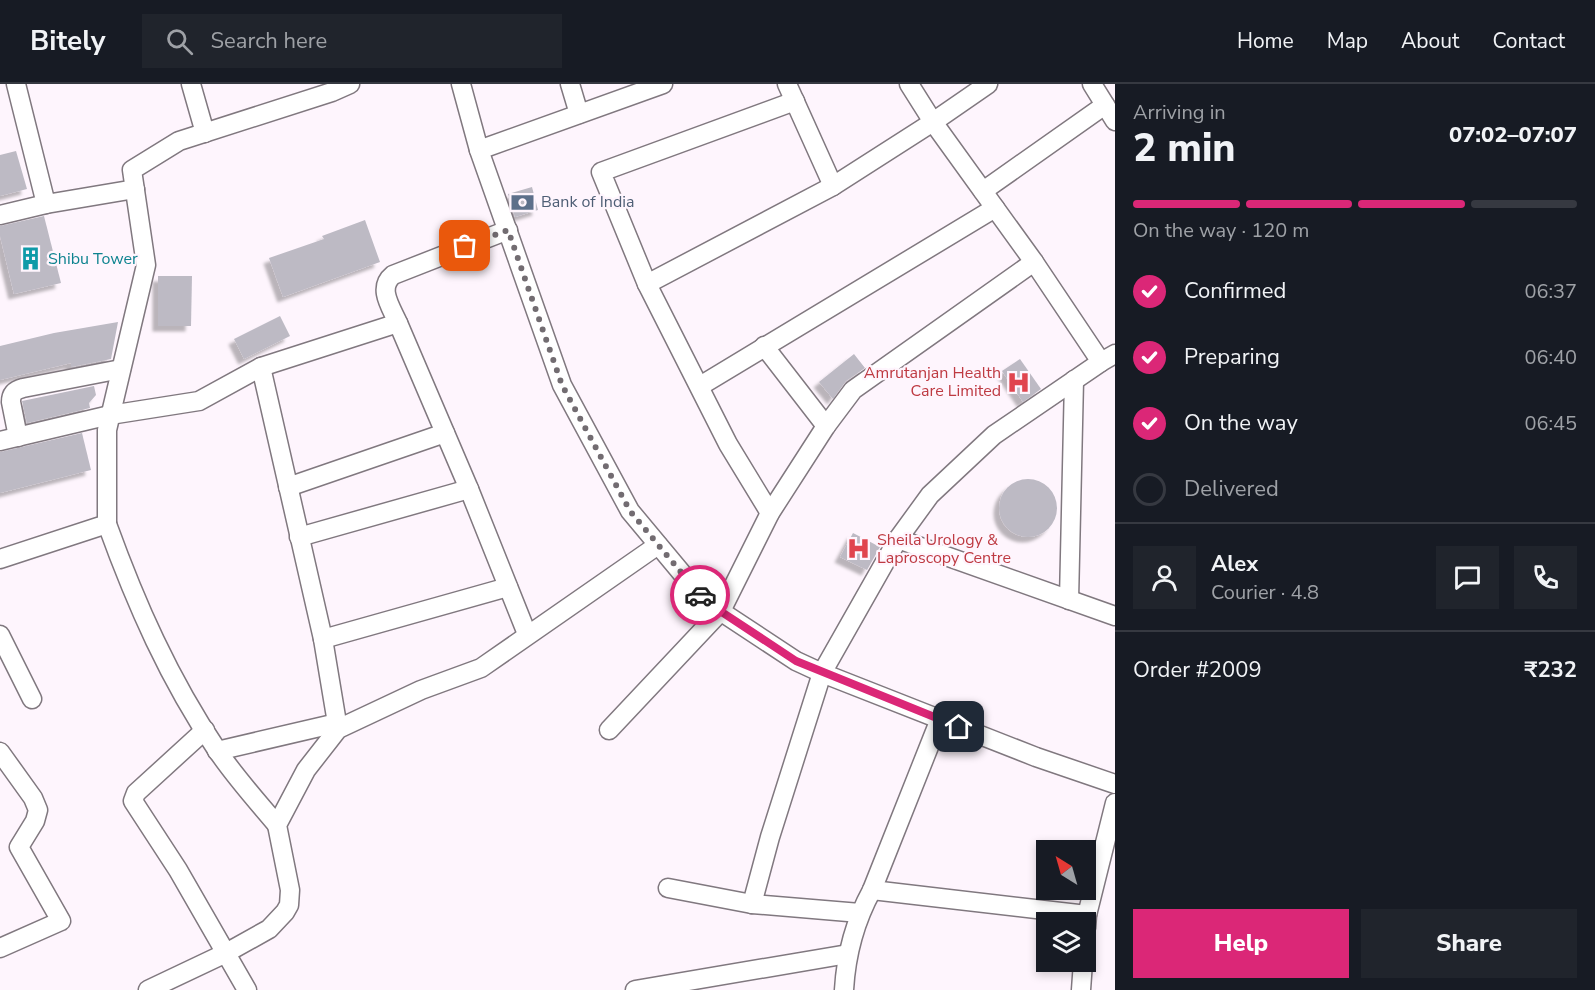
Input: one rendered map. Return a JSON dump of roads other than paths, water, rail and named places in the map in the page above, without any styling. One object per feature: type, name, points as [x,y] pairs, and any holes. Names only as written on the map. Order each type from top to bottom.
[{"type":"street","points":[[16,84],[46,204]]},
{"type":"street","points":[[191,84],[205,133]]},
{"type":"street","points":[[148,990],[226,953],[269,929],[279,920],[289,905],[290,890],[277,825],[218,751],[185,699],[145,623],[107,524],[107,430],[146,265],[132,170],[178,141],[332,92],[350,84]]},
{"type":"street","points":[[461,84],[479,150],[562,385],[630,511],[705,601],[796,661],[822,673],[1036,758],[1115,784]]},
{"type":"street","points":[[570,84],[579,114]]},
{"type":"street","points":[[479,150],[663,84]]},
{"type":"street","points":[[788,84],[833,186]]},
{"type":"street","points":[[752,904],[770,837],[822,673],[898,539],[930,495],[994,435],[1108,358],[1034,262],[933,122],[909,84]]},
{"type":"street","points":[[646,284],[833,186],[988,84]]},
{"type":"street","points":[[983,191],[1110,113],[1092,84]]},
{"type":"street","points":[[770,513],[728,444],[646,284],[601,172],[795,101]]},
{"type":"street","points":[[0,215],[46,204],[135,189]]},
{"type":"street","points":[[700,386],[995,208]]},
{"type":"street","points":[[508,230],[393,274],[384,287],[527,634]]},
{"type":"street","points":[[609,730],[721,611],[770,513],[826,426],[854,390],[1034,262]]},
{"type":"street","points":[[0,441],[111,415],[199,401],[261,367],[398,323]]},
{"type":"street","points":[[764,346],[826,426]]},
{"type":"street","points":[[261,367],[323,639],[338,726],[306,770],[277,825]]},
{"type":"street","points":[[18,437],[11,402],[14,392],[24,388],[121,369]]},
{"type":"street","points":[[1069,600],[1074,380]]},
{"type":"street","points":[[288,488],[445,433]]},
{"type":"street","points":[[299,537],[469,489]]},
{"type":"street","points":[[0,559],[107,524]]},
{"type":"street","points":[[898,539],[1115,616]]},
{"type":"street","points":[[218,751],[338,726],[421,690],[482,668],[527,634],[658,545]]},
{"type":"street","points":[[323,639],[508,587]]},
{"type":"street","points":[[0,635],[32,699]]},
{"type":"street","points":[[844,990],[848,954],[860,913],[872,890],[940,719]]},
{"type":"street","points":[[205,730],[136,793],[133,801],[178,870],[247,990]]},
{"type":"street","points":[[0,752],[36,804],[37,816],[19,847],[61,921],[0,948]]},
{"type":"street","points":[[1089,912],[1115,803]]},
{"type":"street","points":[[668,888],[752,904],[860,913]]},
{"type":"street","points":[[872,890],[1036,914]]},
{"type":"street","points":[[635,990],[848,954]]},
{"type":"street","points":[[1081,990],[1082,972]]},
{"type":"place","name":"Bank of India","points":[[523,202]]},
{"type":"place","name":"Shibu Tower","points":[[30,259]]},
{"type":"place","name":"Amrutanjan Health Care Limited","points":[[1019,382]]},
{"type":"place","name":"Sheila Urology & Laproscopy Centre","points":[[859,549]]}]
